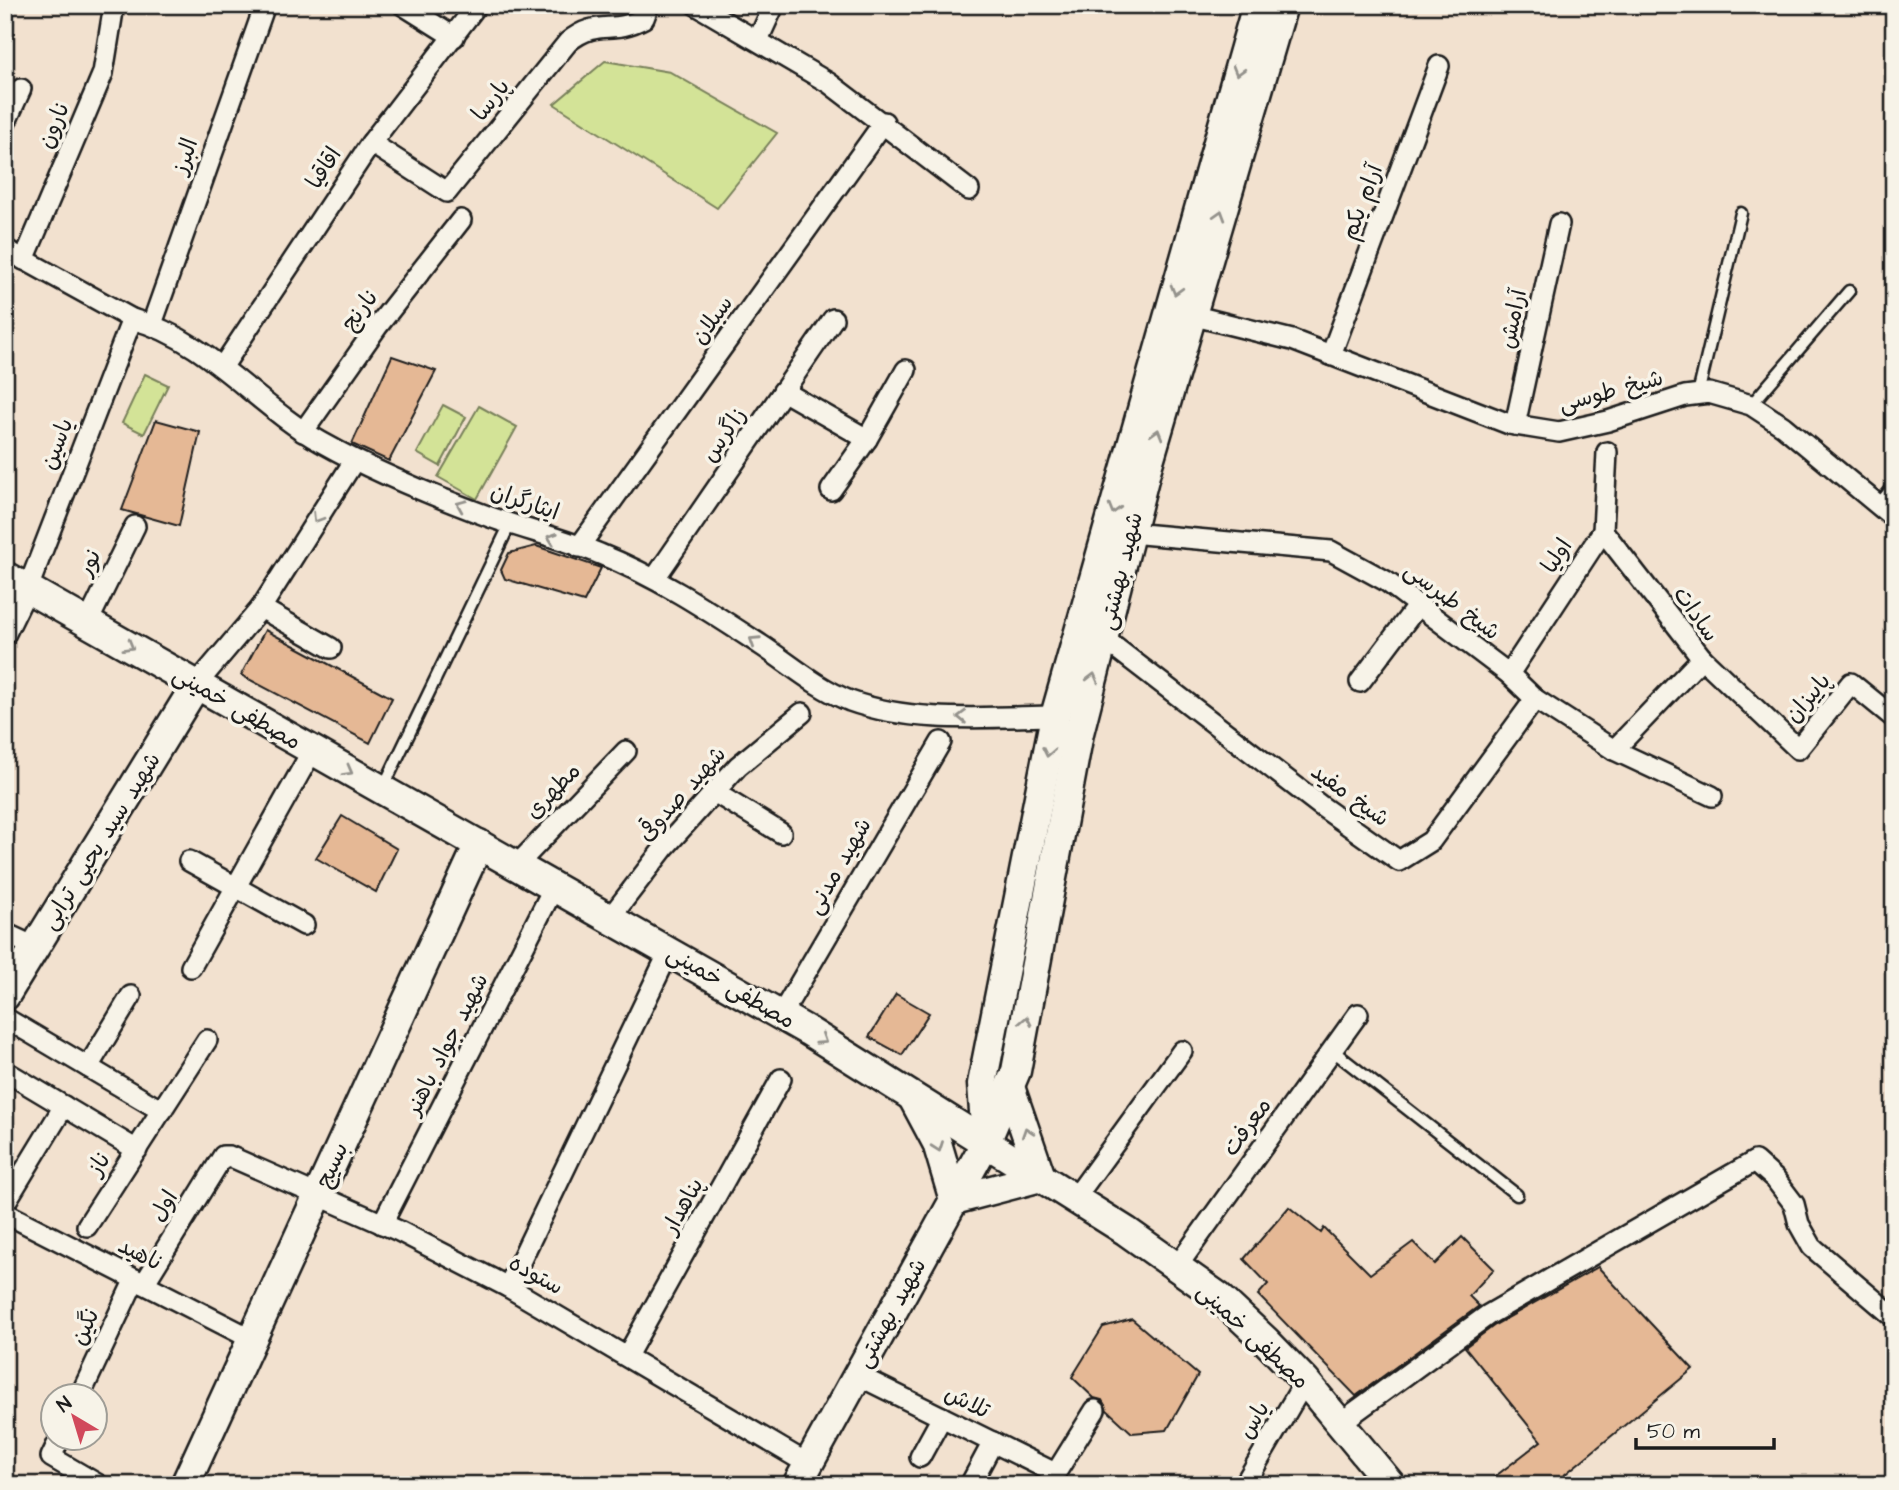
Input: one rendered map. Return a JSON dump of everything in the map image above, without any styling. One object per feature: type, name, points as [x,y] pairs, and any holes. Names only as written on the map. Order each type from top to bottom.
[{"type":"main road","name":"شهید بهشتی","points":[[986,1142],[982,1084],[1055,716],[1257,5]]},
{"type":"main road","name":"شهید بهشتی","points":[[802,1474],[986,1142],[1016,1071],[1079,733],[1130,533],[1191,315],[1283,5]]},
{"type":"main road","name":"مصطفی خمینی","points":[[16,582],[781,1015],[1074,1198],[1219,1297],[1306,1381],[1391,1485]]},
{"type":"main road","name":"شهید سید یحیی ترابی","points":[[5,996],[196,685]]},
{"type":"main road","name":"بسیج","points":[[185,1485],[479,845]]},
{"type":"main road","points":[[913,1098],[937,1143],[954,1200],[1041,1177],[1010,1087]]},
{"type":"street","name":"نارون","points":[[11,256],[103,73],[114,5]]},
{"type":"street","name":"البرز","points":[[152,324],[265,5]]},
{"type":"street","points":[[403,5],[454,37]]},
{"type":"street","name":"اقاقیا","points":[[223,366],[371,143],[477,5]]},
{"type":"street","name":"پارسا","points":[[371,143],[447,192],[568,42],[584,29],[627,27],[644,18],[649,5]]},
{"type":"street","points":[[696,5],[829,83],[884,122],[969,190]]},
{"type":"street","points":[[758,40],[774,5]]},
{"type":"street","name":"آرام یکم","points":[[1331,355],[1439,66]]},
{"type":"street","points":[[5,124],[21,89]]},
{"type":"street","name":"سبلان","points":[[579,547],[884,122]]},
{"type":"street","name":"نارنج","points":[[303,432],[377,327],[461,220]]},
{"type":"street","name":"آرامش","points":[[1515,425],[1559,224]]},
{"type":"street","name":"ایثارگران","points":[[11,256],[132,319],[152,324],[223,366],[303,432],[354,461],[510,524],[579,547],[656,578],[817,685],[851,701],[905,713],[957,718],[1055,716]]},
{"type":"street","name":"شیخ طوسی","points":[[1191,315],[1292,340],[1515,425],[1559,432],[1709,393],[1751,405],[1783,426],[1894,518]]},
{"type":"street","name":"یاسین","points":[[5,635],[16,582],[132,319]]},
{"type":"street","name":"زاگرس","points":[[656,578],[833,319]]},
{"type":"street","points":[[831,490],[867,439],[906,370]]},
{"type":"street","points":[[783,391],[867,439]]},
{"type":"street","name":"اولیا","points":[[1509,674],[1603,531],[1607,452]]},
{"type":"street","points":[[196,685],[261,608],[354,461]]},
{"type":"street","name":"نور","points":[[88,622],[135,526]]},
{"type":"street","name":"سادات","points":[[1603,531],[1702,658],[1614,750]]},
{"type":"street","name":"شیخ طبرسی","points":[[1130,533],[1331,551],[1386,581],[1509,674],[1535,699],[1614,750],[1712,796]]},
{"type":"street","points":[[1360,682],[1418,605]]},
{"type":"street","points":[[261,608],[331,648]]},
{"type":"street","name":"شیخ مفید","points":[[1103,638],[1321,806],[1399,861],[1432,841],[1535,699]]},
{"type":"street","name":"پاییزان","points":[[1702,658],[1798,749],[1851,684],[1894,719]]},
{"type":"street","name":"شهید صدوقی","points":[[610,918],[664,848],[738,766],[802,713]]},
{"type":"street","name":"شهید مدنی","points":[[781,1015],[941,742]]},
{"type":"street","points":[[191,967],[312,751]]},
{"type":"street","name":"مطهری","points":[[516,866],[626,751]]},
{"type":"street","points":[[714,792],[781,833]]},
{"type":"street","points":[[190,861],[304,925]]},
{"type":"street","name":"شهید جواد باهنر","points":[[382,1224],[554,887]]},
{"type":"street","points":[[5,933],[35,947]]},
{"type":"street","points":[[508,1287],[669,952]]},
{"type":"street","points":[[88,1067],[131,996]]},
{"type":"street","name":"معرفت","points":[[1176,1268],[1357,1014]]},
{"type":"street","points":[[5,1017],[162,1111]]},
{"type":"street","name":"ناز","points":[[87,1226],[206,1040]]},
{"type":"street","points":[[1074,1198],[1182,1051]]},
{"type":"street","points":[[5,1071],[137,1150]]},
{"type":"street","name":"پناهدار","points":[[627,1356],[781,1079]]},
{"type":"street","points":[[5,1203],[64,1106]]},
{"type":"street","name":"ستوده","points":[[227,1155],[382,1224],[508,1287],[627,1356],[802,1474]]},
{"type":"street","name":"اول","points":[[140,1281],[227,1155]]},
{"type":"street","points":[[1340,1423],[1488,1315],[1755,1161],[1775,1179],[1794,1204],[1799,1224],[1812,1247],[1894,1317]]},
{"type":"street","name":"ناهید","points":[[5,1213],[252,1339]]},
{"type":"street","name":"نگین","points":[[87,1382],[140,1281]]},
{"type":"street","name":"تلاش","points":[[857,1375],[993,1442],[1052,1479]]},
{"type":"street","name":"یاس","points":[[1244,1485],[1306,1381]]},
{"type":"street","points":[[1052,1479],[1095,1410]]},
{"type":"street","points":[[920,1457],[942,1417]]},
{"type":"street","points":[[970,1485],[993,1442]]},
{"type":"street","points":[[53,1452],[51,1457],[99,1485]]},
{"type":"lane","points":[[1698,394],[1741,213]]},
{"type":"lane","points":[[1751,405],[1849,290]]},
{"type":"lane","points":[[1879,504],[1894,486]]},
{"type":"lane","points":[[382,790],[510,524]]},
{"type":"lane","points":[[1332,1050],[1517,1195]]},
{"type":"green space","points":[[605,61],[670,72],[777,133],[717,208],[554,104]]},
{"type":"green space","points":[[145,374],[168,385],[144,434],[122,423]]},
{"type":"green space","points":[[443,405],[466,417],[440,466],[417,453]]},
{"type":"green space","points":[[479,406],[517,427],[477,499],[438,477]]},
{"type":"building","points":[[392,356],[436,371],[389,461],[352,444]]},
{"type":"building","points":[[156,420],[200,432],[179,526],[122,510]]},
{"type":"building","points":[[536,546],[601,568],[584,602],[505,579],[501,570],[509,553]]},
{"type":"building","points":[[265,630],[392,698],[370,743],[241,675]]},
{"type":"building","points":[[342,816],[397,849],[376,892],[316,858]]},
{"type":"building","points":[[896,994],[929,1013],[902,1055],[869,1037]]},
{"type":"building","points":[[1289,1207],[1321,1233],[1324,1228],[1370,1274],[1413,1242],[1435,1264],[1462,1237],[1494,1269],[1469,1296],[1479,1306],[1356,1396],[1258,1295],[1268,1284],[1244,1259]]},
{"type":"building","points":[[1598,1267],[1693,1369],[1552,1485],[1484,1485],[1541,1441],[1465,1347],[1495,1325]]},
{"type":"building","points":[[1132,1319],[1198,1375],[1167,1430],[1132,1433],[1107,1410],[1102,1400],[1094,1398],[1072,1377],[1103,1327]]}]
